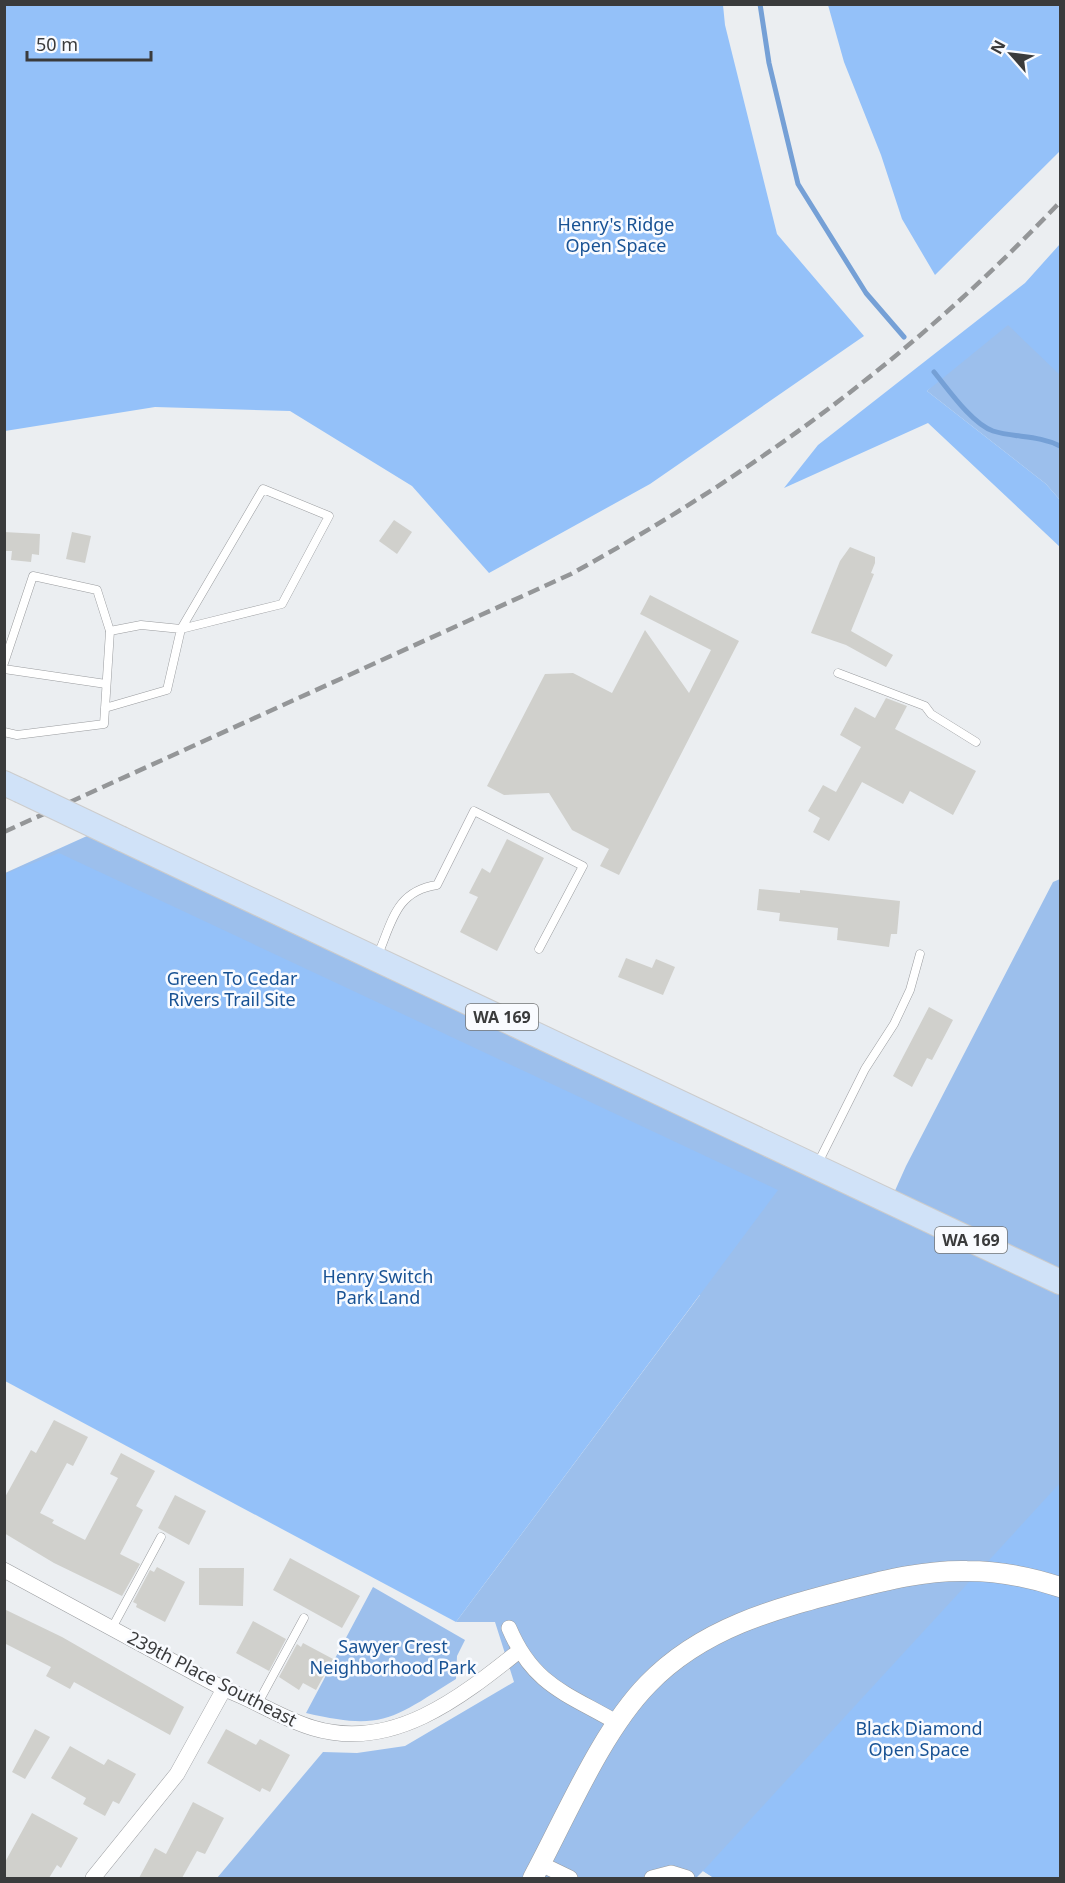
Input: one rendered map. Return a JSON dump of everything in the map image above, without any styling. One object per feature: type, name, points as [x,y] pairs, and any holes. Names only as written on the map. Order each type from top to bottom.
[{"type":"main road","name":"WA 169","points":[[12,786],[1060,1282]]},
{"type":"street","name":"239th Place Southeast","points":[[4,1570],[224,1689],[312,1728],[342,1735],[373,1734],[421,1718],[488,1675],[519,1651]]},
{"type":"street","points":[[570,1878],[537,1871],[616,1722],[649,1683],[694,1646],[725,1628],[781,1607],[900,1577],[938,1571],[988,1571],[1019,1575],[1060,1587]]},
{"type":"street","points":[[509,1628],[519,1651],[540,1677],[616,1722]]},
{"type":"street","points":[[93,1878],[177,1774],[224,1689]]},
{"type":"street","points":[[652,1878],[671,1873],[687,1878]]},
{"type":"lane","points":[[105,708],[167,690],[181,629],[263,489],[329,516],[282,604],[181,629],[141,625],[110,631]]},
{"type":"lane","points":[[4,663],[33,576],[97,590],[110,631],[104,724],[17,735],[4,732]]},
{"type":"lane","points":[[4,669],[106,684]]},
{"type":"lane","points":[[838,673],[925,706],[931,714],[976,742]]},
{"type":"lane","points":[[376,959],[402,901],[421,887],[437,885],[474,811],[583,866],[539,949]]},
{"type":"lane","points":[[816,1166],[865,1069],[894,1024],[910,990],[920,954]]},
{"type":"lane","points":[[112,1628],[161,1537]]},
{"type":"lane","points":[[258,1703],[304,1618]]},
{"type":"green space","name":"Henry's Ridge Open Space","points":[[5,4],[723,5],[725,25],[777,234],[864,336],[650,484],[489,573],[412,486],[290,411],[155,407],[5,431]]},
{"type":"green space","points":[[828,5],[1060,5],[1060,151],[935,275],[902,219],[881,155],[844,62]]},
{"type":"green space","points":[[1060,244],[1060,375],[1008,325],[927,391],[1046,484],[1060,500],[1060,547],[928,423],[784,488],[818,445],[1025,283]]},
{"type":"green space","points":[[1060,258],[1060,500],[1046,484],[927,391]]},
{"type":"green space","points":[[87,836],[885,1213],[906,1166],[1053,882],[1060,879],[1060,1878],[714,1878],[703,1871],[696,1878],[217,1878],[323,1752],[357,1753],[405,1746],[514,1682],[495,1622],[456,1622],[700,1295],[5,966],[5,873]]},
{"type":"green space","name":"Henry Switch Park Land","points":[[59,853],[778,1190],[456,1622],[5,1381],[5,874]]},
{"type":"green space","name":"Black Diamond Open Space","points":[[1060,1483],[1060,1878],[714,1878],[703,1871]]},
{"type":"green space","name":"Sawyer Crest Neighborhood Park","points":[[373,1587],[465,1640],[457,1656],[456,1679],[416,1704],[386,1718],[353,1721],[306,1713]]},
{"type":"building","points":[[394,520],[412,532],[397,554],[379,541]]},
{"type":"building","points":[[4,532],[40,534],[39,555],[32,554],[31,562],[11,560],[12,551],[4,551]]},
{"type":"building","points":[[72,532],[91,536],[85,563],[66,559]]},
{"type":"building","points":[[850,547],[875,557],[871,573],[874,574],[851,631],[893,655],[886,667],[846,645],[811,633],[840,561]]},
{"type":"building","points":[[650,595],[739,641],[619,875],[600,866],[609,849],[572,830],[549,793],[504,795],[487,786],[545,674],[573,673],[612,693],[645,630],[689,693],[711,650],[640,614]]},
{"type":"building","points":[[886,698],[907,706],[895,729],[976,771],[953,815],[910,791],[903,804],[862,782],[829,841],[813,832],[820,818],[808,811],[823,785],[836,792],[861,747],[840,735],[855,707],[875,718]]},
{"type":"building","points":[[507,839],[544,858],[497,951],[460,932],[478,897],[469,893],[482,868],[490,873]]},
{"type":"building","points":[[759,889],[800,893],[800,890],[900,901],[897,934],[891,934],[889,947],[837,940],[838,928],[779,921],[780,913],[757,910]]},
{"type":"building","points":[[626,958],[652,968],[656,959],[675,967],[663,995],[618,977]]},
{"type":"building","points":[[929,1007],[953,1020],[932,1060],[927,1058],[912,1087],[893,1076]]},
{"type":"building","points":[[54,1420],[88,1437],[73,1466],[67,1463],[40,1513],[54,1520],[52,1523],[85,1540],[118,1478],[110,1474],[121,1453],[155,1471],[136,1506],[143,1510],[120,1554],[140,1564],[122,1596],[54,1563],[4,1533],[4,1499],[31,1450],[36,1453]]},
{"type":"building","points":[[175,1495],[206,1511],[189,1545],[158,1528]]},
{"type":"building","points":[[290,1558],[360,1596],[342,1628],[273,1590]]},
{"type":"building","points":[[157,1567],[185,1582],[165,1622],[136,1607],[137,1604],[133,1602],[150,1570],[154,1572]]},
{"type":"building","points":[[199,1568],[244,1568],[243,1606],[199,1605]]},
{"type":"building","points":[[4,1609],[62,1637],[184,1707],[170,1735],[74,1682],[70,1689],[46,1676],[51,1667],[4,1643]]},
{"type":"building","points":[[253,1621],[286,1639],[269,1671],[236,1653]]},
{"type":"building","points":[[303,1643],[333,1659],[316,1690],[303,1683],[299,1690],[279,1677],[297,1644],[301,1647]]},
{"type":"building","points":[[35,1729],[50,1737],[25,1779],[12,1772]]},
{"type":"building","points":[[226,1729],[256,1745],[260,1739],[290,1755],[270,1792],[262,1788],[260,1792],[207,1763]]},
{"type":"building","points":[[70,1746],[104,1765],[108,1759],[136,1774],[119,1804],[113,1801],[105,1816],[83,1804],[86,1798],[51,1778]]},
{"type":"building","points":[[193,1802],[224,1818],[205,1854],[197,1851],[182,1878],[139,1878],[155,1848],[166,1854]]},
{"type":"building","points":[[32,1813],[78,1838],[61,1868],[57,1865],[49,1878],[4,1878],[4,1864]]},
{"type":"waterway","points":[[760,4],[769,63],[798,184],[866,293],[904,337]]},
{"type":"waterway","points":[[934,372],[961,405],[985,427],[993,431],[1044,440],[1060,446]]},
{"type":"railway","points":[[4,832],[571,574],[639,535],[769,452],[830,408],[948,311],[1060,202]]},
{"type":"park label","name":"Green To Cedar Rivers Trail Site","points":[[232,989]]}]
